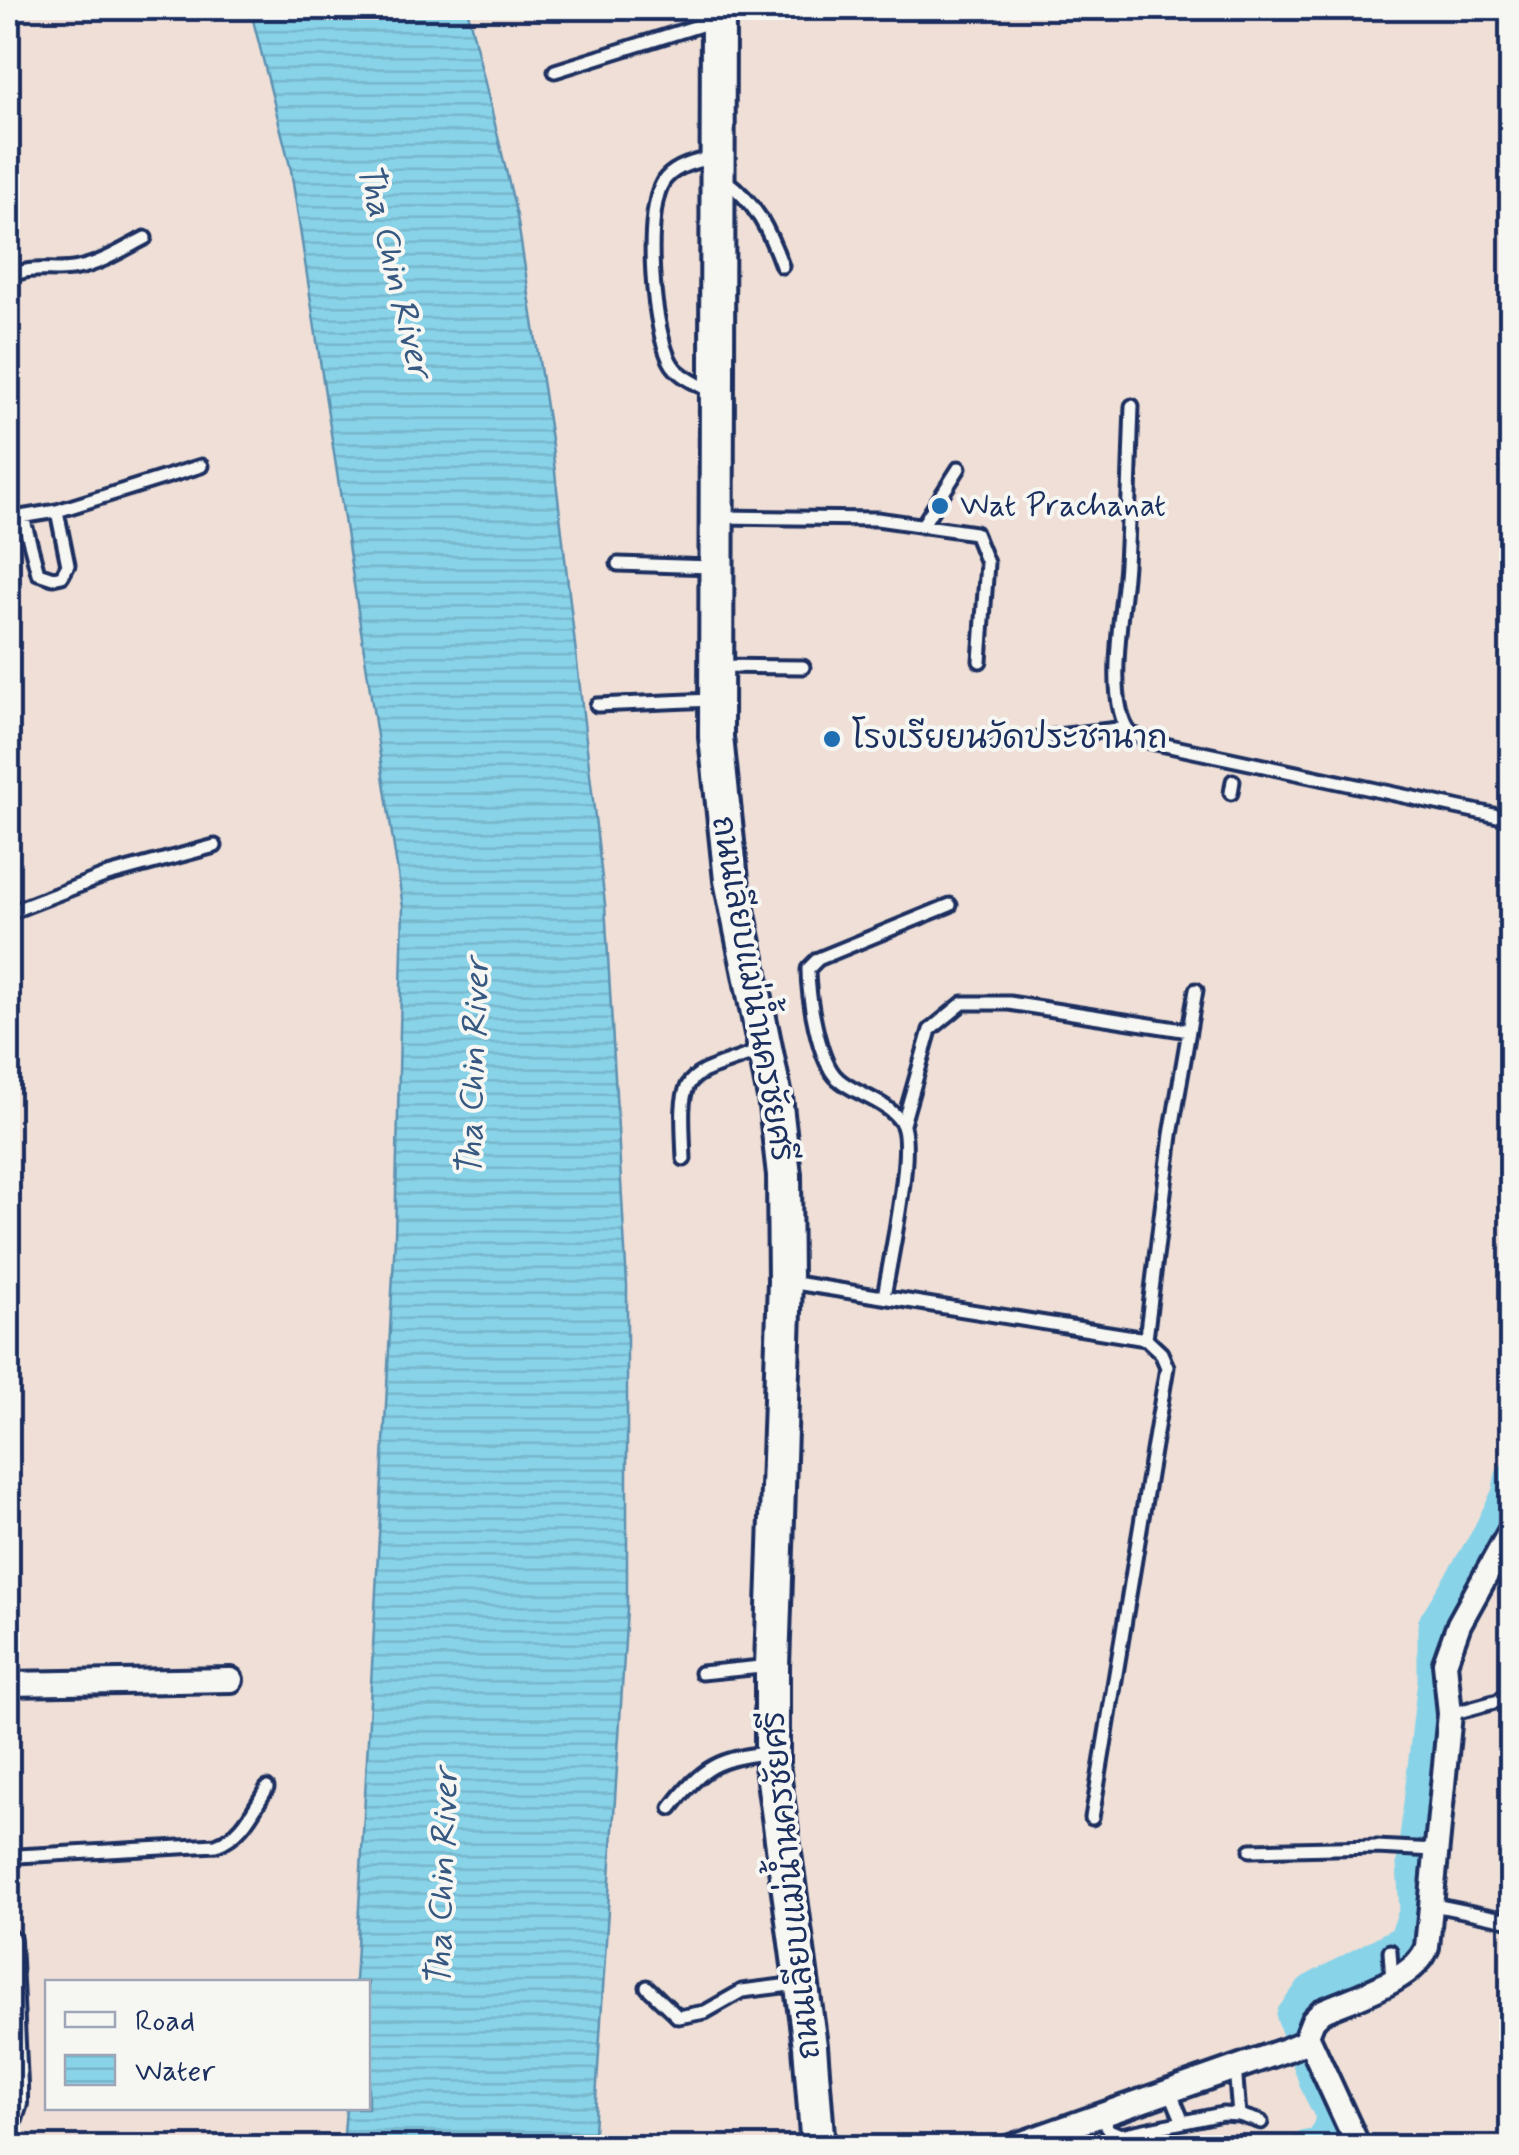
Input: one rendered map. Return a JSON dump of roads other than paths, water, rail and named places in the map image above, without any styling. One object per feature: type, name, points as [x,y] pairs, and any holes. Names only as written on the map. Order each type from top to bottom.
[{"type":"main road","name":"ถนนเลียบแม่น้ำนครชัยศรี","points":[[718,14],[716,700],[722,814],[731,880],[765,1050],[784,1174],[785,1281],[772,1752],[802,1983],[818,2148]]},
{"type":"street","points":[[1008,2148],[1299,2042],[1322,2012],[1391,1966],[1417,1966],[1423,1959],[1429,1850],[1450,1714],[1445,1663],[1450,1645],[1512,1528]]},
{"type":"street","points":[[8,1684],[231,1680]]},
{"type":"street","points":[[8,1941],[15,2086],[8,2125]]},
{"type":"street","points":[[1299,2042],[1359,2148]]},
{"type":"lane","points":[[555,71],[718,14]]},
{"type":"lane","points":[[716,395],[674,369],[661,342],[654,245],[657,198],[668,176],[688,164],[716,165],[760,215],[782,266]]},
{"type":"lane","points":[[8,278],[28,268],[80,268],[145,238]]},
{"type":"lane","points":[[1132,406],[1126,569],[1117,667],[1120,712],[1126,728],[1139,740],[1512,819]]},
{"type":"lane","points":[[8,519],[57,511],[201,466]]},
{"type":"lane","points":[[922,526],[958,468]]},
{"type":"lane","points":[[23,517],[38,573],[53,578],[62,576],[68,565],[57,511]]},
{"type":"lane","points":[[716,517],[877,519],[976,533],[987,563],[980,661]]},
{"type":"lane","points":[[618,564],[716,567]]},
{"type":"lane","points":[[716,666],[803,668]]},
{"type":"lane","points":[[597,705],[716,700]]},
{"type":"lane","points":[[997,743],[1126,728]]},
{"type":"lane","points":[[8,912],[104,876],[216,846]]},
{"type":"lane","points":[[903,1124],[886,1107],[838,1078],[825,1060],[808,968],[818,959],[950,905]]},
{"type":"lane","points":[[1146,1339],[1172,1135],[1196,990]]},
{"type":"lane","points":[[884,1297],[907,1154],[903,1124],[930,1030],[964,1004],[1010,1003],[1189,1030]]},
{"type":"lane","points":[[684,1160],[682,1098],[688,1082],[700,1073],[765,1050]]},
{"type":"lane","points":[[785,1281],[1146,1339],[1162,1353],[1167,1367],[1092,1818]]},
{"type":"lane","points":[[701,1673],[772,1666]]},
{"type":"lane","points":[[1450,1714],[1498,1701],[1512,1691]]},
{"type":"lane","points":[[671,1808],[690,1784],[715,1763],[772,1752]]},
{"type":"lane","points":[[8,1862],[18,1856],[216,1845],[241,1831],[267,1788]]},
{"type":"lane","points":[[1252,1850],[1429,1850]]},
{"type":"lane","points":[[1429,1904],[1512,1921]]},
{"type":"lane","points":[[646,1987],[678,2017],[705,2012],[742,1991],[802,1983]]},
{"type":"lane","points":[[1236,2067],[1239,2115]]},
{"type":"lane","points":[[1170,2090],[1183,2122]]},
{"type":"lane","points":[[1100,2117],[1110,2130],[1121,2135],[1222,2114],[1261,2122]]},
{"type":"water","name":"Tha Chin River","points":[[250,8],[467,8],[517,216],[552,446],[605,904],[627,1285],[627,1609],[593,2147],[343,2147],[346,2110],[370,2110],[370,1980],[355,1980],[395,1237],[403,907],[291,170]]},
{"type":"waterway","points":[[1307,2148],[1324,2145],[1334,2117],[1318,2085],[1294,2016],[1312,1992],[1406,1941],[1417,1910],[1414,1865],[1435,1680],[1435,1625],[1486,1542],[1509,1495],[1512,1479]]},
{"type":"place","name":"Wat Prachanat","points":[[940,506]]},
{"type":"place","name":"โรงเรียยนวัดประชานาถ","points":[[832,739]]}]
